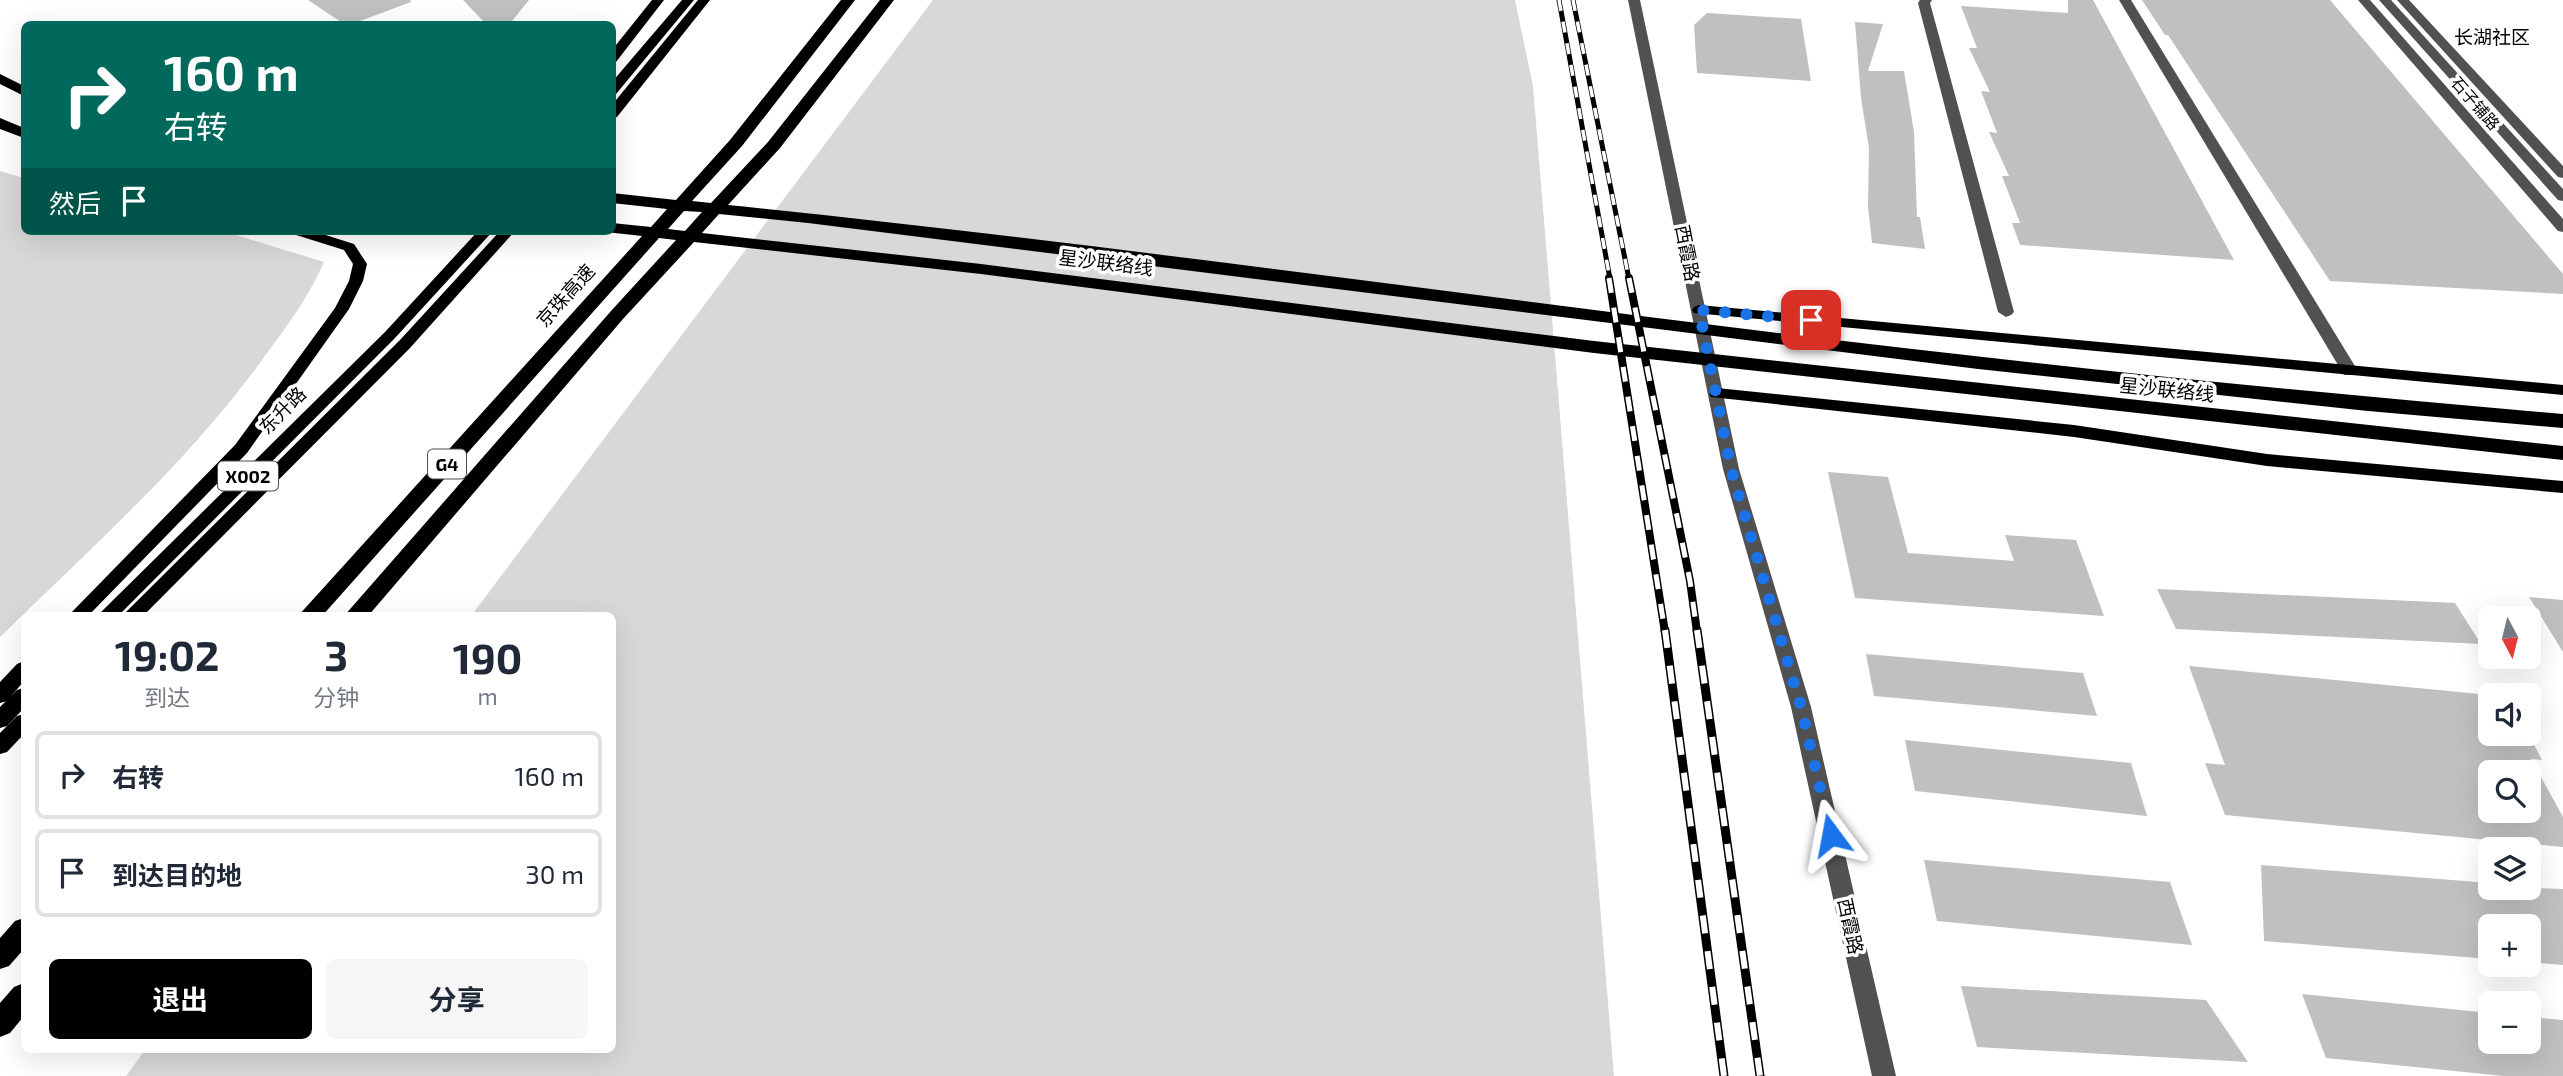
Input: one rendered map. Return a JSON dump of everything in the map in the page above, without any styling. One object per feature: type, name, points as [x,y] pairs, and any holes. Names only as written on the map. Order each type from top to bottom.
[{"type":"highway","name":"京珠高速","points":[[313,612],[736,143],[848,0]]},
{"type":"highway","name":"G4","points":[[358,612],[617,315],[774,145],[887,0]]},
{"type":"highway","points":[[0,78],[21,90]]},
{"type":"highway","points":[[0,123],[21,132]]},
{"type":"highway","points":[[616,198],[1001,240],[1776,340],[2399,408],[2563,421]]},
{"type":"highway","name":"星沙联络线","points":[[616,228],[981,269],[1594,347],[2112,406],[2563,453]]},
{"type":"highway","points":[[0,957],[21,933]]},
{"type":"highway","points":[[0,1024],[21,1000]]},
{"type":"main road","points":[[616,54],[658,0]]},
{"type":"main road","points":[[616,85],[688,0]]},
{"type":"main road","points":[[616,109],[704,0]]},
{"type":"main road","points":[[81,612],[241,449],[342,309],[356,281],[360,264],[349,247],[311,235]]},
{"type":"main road","name":"东升路","points":[[135,612],[397,340],[483,235]]},
{"type":"main road","name":"东升路","points":[[110,612],[504,235]]},
{"type":"main road","points":[[1699,310],[2563,390]]},
{"type":"main road","points":[[1717,393],[2074,431],[2267,460],[2563,487]]},
{"type":"main road","points":[[0,695],[21,672]]},
{"type":"main road","points":[[0,720],[21,699]]},
{"type":"main road","points":[[0,746],[21,725]]},
{"type":"street","name":"西霞路","points":[[1634,0],[1731,469],[1801,707],[1884,1076]]},
{"type":"street","points":[[1926,0],[1924,3],[2006,312]]},
{"type":"street","points":[[2126,0],[2350,371]]},
{"type":"street","name":"石子铺路","points":[[2364,0],[2563,228]]},
{"type":"street","name":"石子铺路","points":[[2385,0],[2563,197]]},
{"type":"street","name":"石子铺路","points":[[2403,0],[2563,174]]},
{"type":"shaded area","points":[[933,0],[1515,0],[1533,86],[1614,1076],[126,1076],[143,1053],[616,1053],[616,612],[474,612]]},
{"type":"shaded area","points":[[0,171],[21,177],[21,235],[236,235],[324,262],[311,289],[288,324],[233,398],[202,434],[137,504],[26,612],[21,612],[21,617],[0,637]]},
{"type":"building","points":[[308,0],[411,2],[360,21],[340,21]]},
{"type":"building","points":[[463,0],[529,0],[512,21],[483,21]]},
{"type":"building","points":[[2068,0],[2093,0],[2234,260],[2020,245],[2012,223],[2020,223],[2002,176],[2009,176],[1989,132],[1997,133],[1981,91],[1990,92],[1969,48],[1977,48],[1961,6],[2068,13]]},
{"type":"building","points":[[2142,0],[2330,0],[2563,274],[2563,294],[2330,281],[2168,35],[2165,35]]},
{"type":"building","points":[[1707,13],[1801,19],[1811,81],[1697,73],[1694,25]]},
{"type":"building","points":[[1855,22],[1883,24],[1868,71],[1904,71],[1914,132],[1917,217],[1920,217],[1925,249],[1872,243],[1868,207],[1869,148],[1861,98]]},
{"type":"building","points":[[1828,472],[1888,477],[1908,553],[2014,561],[2005,535],[2076,540],[2104,616],[1855,598]]},
{"type":"building","points":[[2157,589],[2455,603],[2478,639],[2478,644],[2176,629]]},
{"type":"building","points":[[2529,597],[2563,600],[2563,652],[2541,616],[2541,606],[2535,606]]},
{"type":"building","points":[[1866,654],[2083,673],[2097,716],[1874,696]]},
{"type":"building","points":[[2189,666],[2478,694],[2478,746],[2535,746],[2542,760],[2478,760],[2478,823],[2541,823],[2541,777],[2563,817],[2563,847],[2541,845],[2541,837],[2478,839],[2225,815],[2205,763],[2225,765]]},
{"type":"building","points":[[1905,740],[2131,763],[2147,816],[1915,791]]},
{"type":"building","points":[[1924,860],[2170,882],[2192,945],[1937,921]]},
{"type":"building","points":[[2261,865],[2478,882],[2478,900],[2541,900],[2541,888],[2563,889],[2563,965],[2541,963],[2541,914],[2478,914],[2478,958],[2264,941]]},
{"type":"building","points":[[1961,986],[2206,1000],[2248,1062],[1977,1047]]},
{"type":"building","points":[[2302,994],[2478,1012],[2478,1054],[2541,1054],[2541,1018],[2563,1020],[2563,1076],[2504,1076],[2326,1058]]},
{"type":"railway","points":[[1559,0],[1610,279]]},
{"type":"railway","points":[[1573,0],[1629,279]]},
{"type":"railway","points":[[1609,278],[1665,632]]},
{"type":"railway","points":[[1629,278],[1690,581],[1697,632]]},
{"type":"railway","points":[[1665,630],[1724,1076]]},
{"type":"railway","points":[[1697,630],[1760,1076]]},
{"type":"district","name":"长湖社区","points":[[2492,36]]},
{"type":"route","points":[[1811,320],[1699,310],[1731,469],[1801,707],[1831,835]]}]
